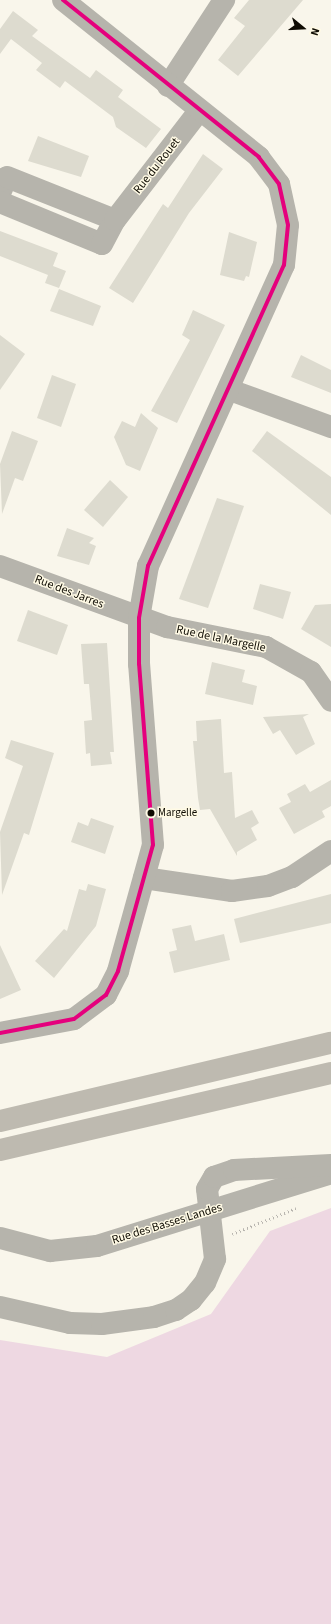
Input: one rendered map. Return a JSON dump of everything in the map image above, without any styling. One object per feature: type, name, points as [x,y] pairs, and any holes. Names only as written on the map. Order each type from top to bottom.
[{"type":"highway","points":[[0,1120],[331,1043]]},
{"type":"highway","points":[[0,1150],[331,1073]]},
{"type":"street","points":[[0,1032],[74,1019],[92,1008],[106,995],[118,972],[153,845],[151,791],[142,732],[139,618],[148,566],[230,390],[284,265],[288,225],[279,184],[258,157],[63,0]]},
{"type":"street","points":[[168,86],[224,0]]},
{"type":"street","name":"Rue du Rouet","points":[[0,202],[102,244],[115,220],[199,111]]},
{"type":"street","points":[[0,193],[7,176],[115,220]]},
{"type":"street","points":[[230,390],[331,427]]},
{"type":"street","name":"Rue des Jarres","points":[[0,566],[139,618]]},
{"type":"street","name":"Rue de la Margelle","points":[[139,618],[266,647],[311,672],[331,701]]},
{"type":"street","points":[[144,878],[232,891],[268,886],[292,877],[331,851]]},
{"type":"street","points":[[0,1307],[70,1323],[102,1324],[154,1317],[191,1300],[206,1283],[215,1259],[215,1241],[207,1189],[214,1177],[234,1170],[331,1165]]},
{"type":"street","name":"Rue des Basses Landes","points":[[0,1238],[28,1247],[71,1250],[97,1246],[331,1173]]},
{"type":"path","points":[[215,1241],[304,1204]]},
{"type":"shaded area","points":[[331,1208],[331,1624],[0,1624],[0,1340],[107,1357],[211,1314],[270,1231]]},
{"type":"building","points":[[249,0],[303,0],[238,76],[218,60],[245,26],[234,18]]},
{"type":"building","points":[[13,11],[38,30],[32,36],[90,78],[96,70],[123,90],[118,97],[161,129],[146,148],[116,127],[113,117],[65,81],[60,88],[36,70],[42,63],[11,39],[0,54],[0,29]]},
{"type":"building","points":[[38,136],[89,156],[81,177],[28,161]]},
{"type":"building","points":[[203,154],[223,169],[189,213],[133,303],[109,288],[163,204],[168,208]]},
{"type":"building","points":[[0,231],[58,253],[53,266],[66,271],[59,288],[45,283],[48,275],[0,256]]},
{"type":"building","points":[[229,232],[257,242],[249,277],[246,276],[244,281],[220,275]]},
{"type":"building","points":[[59,289],[101,306],[93,326],[50,311]]},
{"type":"building","points":[[193,310],[225,325],[177,423],[151,411],[190,340],[182,335]]},
{"type":"building","points":[[0,335],[25,354],[0,390]]},
{"type":"building","points":[[301,355],[331,370],[331,393],[291,377]]},
{"type":"building","points":[[52,375],[76,384],[61,427],[37,418]]},
{"type":"building","points":[[141,413],[158,428],[140,471],[126,465],[114,437],[122,421],[135,427]]},
{"type":"building","points":[[12,431],[38,441],[23,481],[15,478],[2,514],[0,464]]},
{"type":"building","points":[[267,431],[331,477],[331,515],[252,451]]},
{"type":"building","points":[[110,480],[128,497],[103,527],[84,510]]},
{"type":"building","points":[[217,498],[244,506],[208,608],[179,599]]},
{"type":"building","points":[[67,528],[94,538],[89,543],[96,546],[89,565],[57,556]]},
{"type":"building","points":[[260,584],[291,592],[283,619],[253,609]]},
{"type":"building","points":[[331,604],[331,647],[301,629],[315,605]]},
{"type":"building","points":[[28,610],[68,625],[57,655],[17,641]]},
{"type":"building","points":[[107,643],[114,752],[110,752],[112,764],[91,766],[90,753],[86,754],[84,721],[92,720],[89,684],[84,684],[81,644]]},
{"type":"building","points":[[212,662],[245,670],[242,682],[257,686],[253,705],[205,694]]},
{"type":"building","points":[[309,714],[303,717],[315,744],[296,755],[280,730],[273,734],[263,717]]},
{"type":"building","points":[[221,719],[224,773],[232,772],[235,818],[252,810],[259,823],[251,828],[257,840],[237,852],[237,856],[210,809],[200,810],[198,798],[193,741],[197,741],[196,721]]},
{"type":"building","points":[[11,740],[54,753],[29,835],[24,833],[2,895],[0,832],[23,766],[5,758]]},
{"type":"building","points":[[331,780],[331,806],[322,811],[325,817],[294,834],[279,808],[291,802],[287,794],[305,784],[310,792]]},
{"type":"building","points":[[91,818],[114,826],[105,854],[71,842],[78,822],[88,826]]},
{"type":"building","points":[[88,884],[106,889],[96,926],[54,978],[35,961],[64,929],[67,931],[79,889],[86,891]]},
{"type":"building","points":[[331,894],[331,923],[240,943],[234,919]]},
{"type":"building","points":[[191,925],[195,941],[224,934],[230,960],[174,973],[169,952],[177,950],[172,929]]},
{"type":"building","points":[[0,945],[21,990],[0,999]]},
{"type":"transit line","points":[[0,1033],[74,1019],[106,995],[118,971],[153,845],[139,664],[139,618],[148,566],[284,265],[288,225],[279,184],[259,157],[63,0]]},
{"type":"place","name":"Margelle","points":[[151,813]]}]
